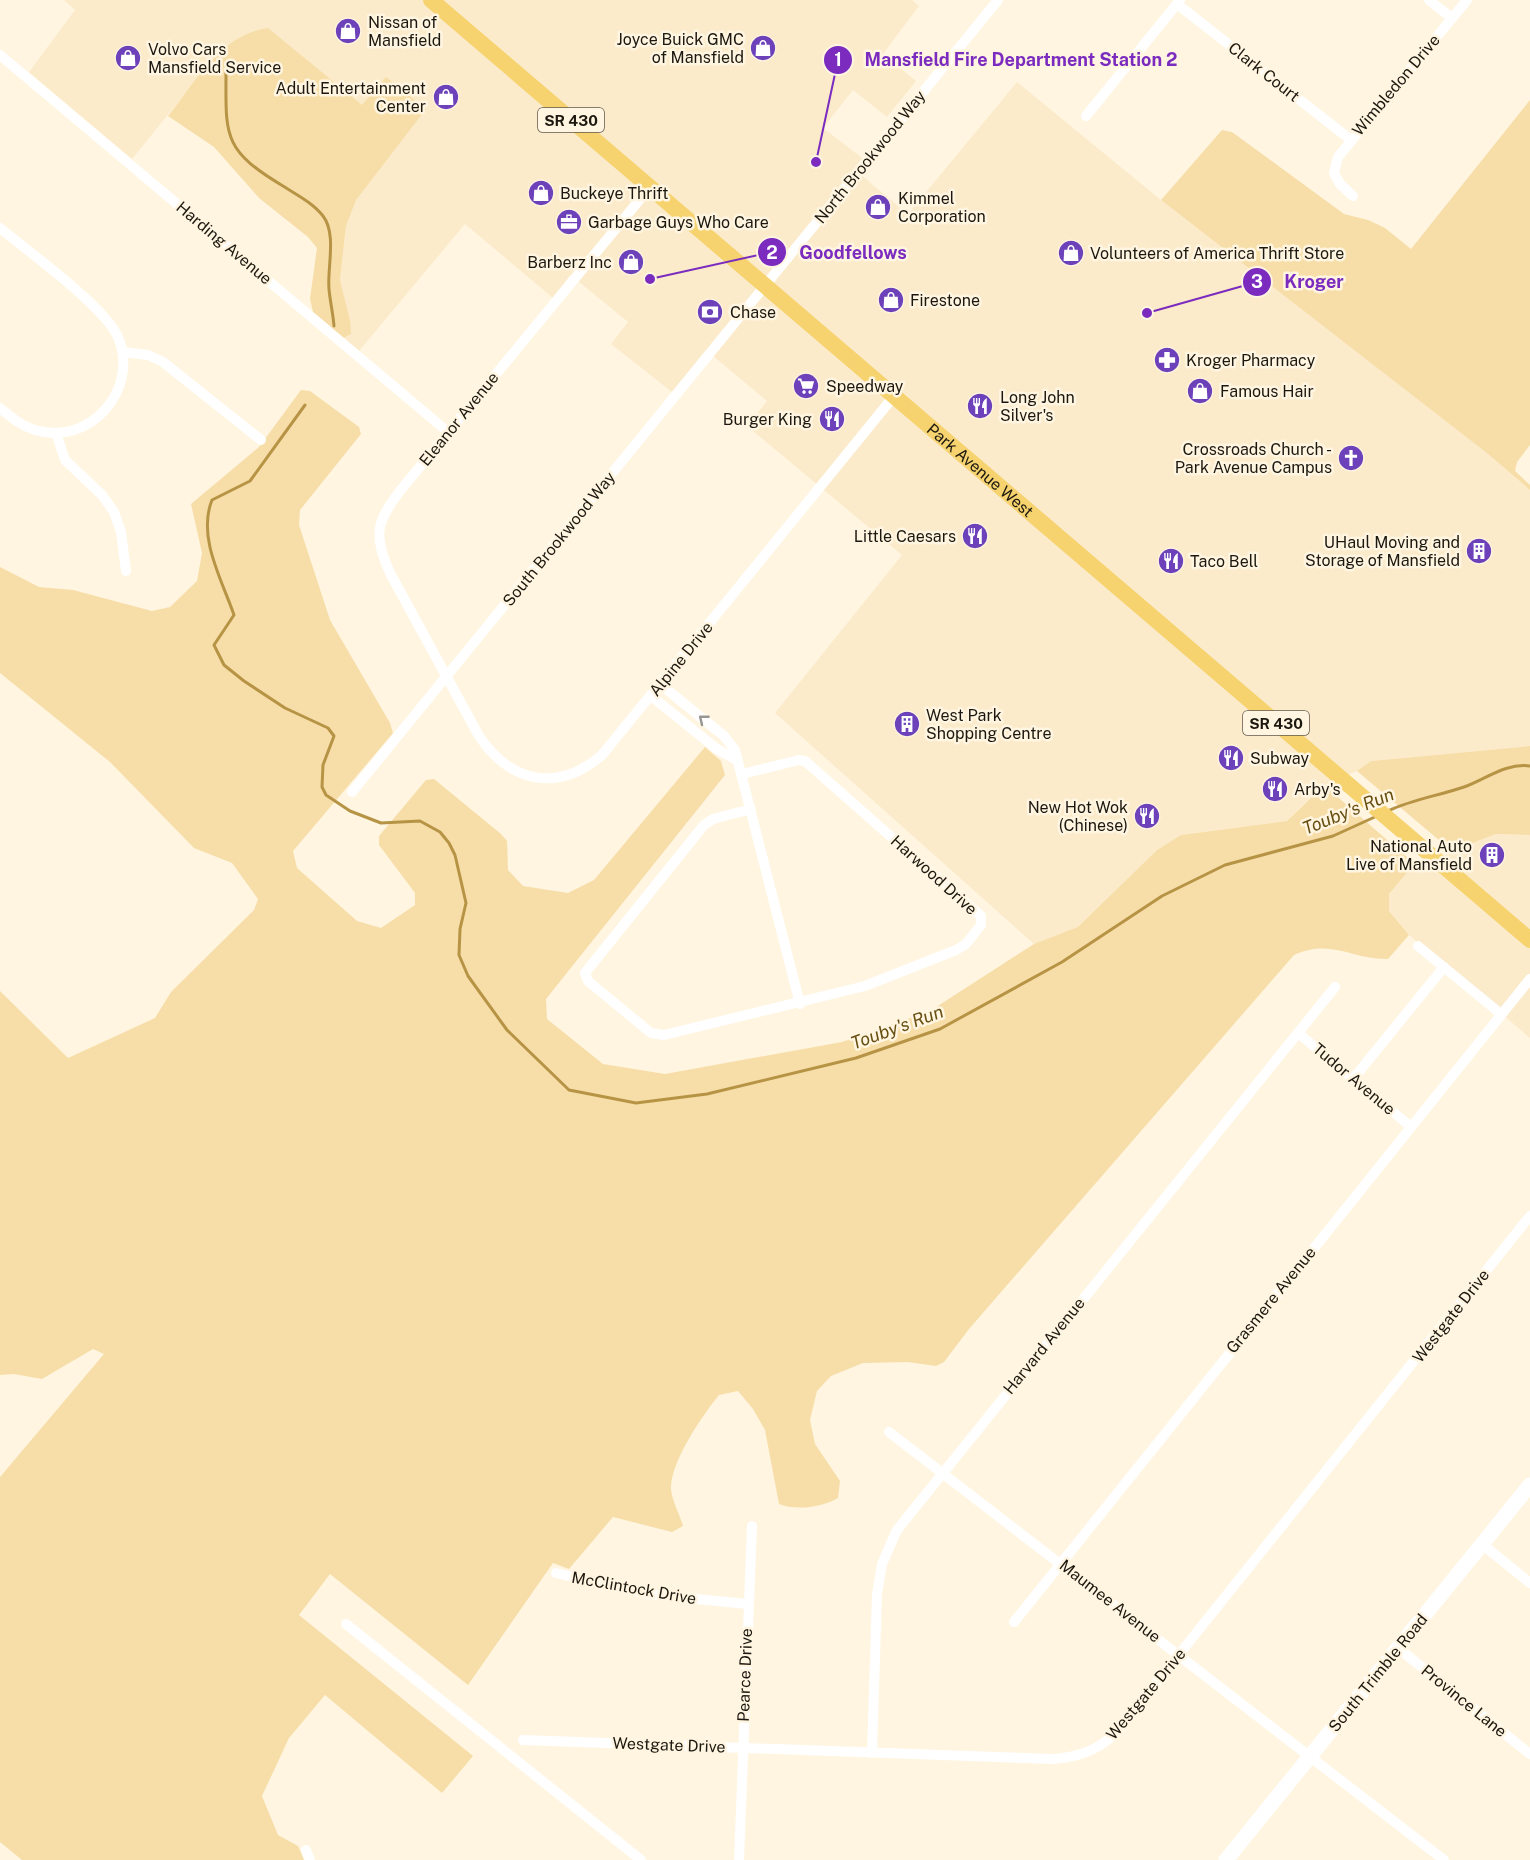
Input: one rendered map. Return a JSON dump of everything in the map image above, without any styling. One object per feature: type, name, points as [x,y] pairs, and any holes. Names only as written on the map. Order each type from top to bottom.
[{"type":"main road","name":"Park Avenue West","points":[[430,0],[1530,940]]},
{"type":"main road","name":"South Trimble Road","points":[[1226,1860],[1530,1485]]},
{"type":"street","name":"North Brookwood Way","points":[[765,286],[998,0]]},
{"type":"street","points":[[1429,0],[1452,18]]},
{"type":"street","name":"Wimbledon Drive","points":[[1353,196],[1340,184],[1334,173],[1334,164],[1351,140],[1467,0]]},
{"type":"street","points":[[1086,116],[1179,2]]},
{"type":"street","name":"Clark Court","points":[[1179,2],[1351,140]]},
{"type":"street","name":"Harding Avenue","points":[[0,54],[448,432]]},
{"type":"street","name":"Eleanor Avenue","points":[[447,676],[390,573],[378,538],[381,518],[448,432],[650,187]]},
{"type":"street","points":[[0,228],[105,318],[113,328],[123,352],[123,375],[110,405],[96,420],[85,427],[56,433],[24,426],[0,408]]},
{"type":"street","name":"South Brookwood Way","points":[[352,792],[765,286]]},
{"type":"street","points":[[123,352],[148,355],[164,362],[261,440]]},
{"type":"street","name":"Alpine Drive","points":[[447,676],[487,747],[513,770],[542,779],[575,773],[594,761],[651,696],[894,396]]},
{"type":"street","points":[[56,433],[65,460],[102,495],[114,512],[121,532],[126,571]]},
{"type":"street","points":[[660,684],[724,736],[735,750],[800,1004]]},
{"type":"street","points":[[651,696],[717,749],[736,760]]},
{"type":"street","name":"Harwood Drive","points":[[742,774],[798,760],[805,761],[981,916],[982,921],[966,944],[956,950],[879,981],[800,1004],[657,1035],[585,976],[587,968],[704,825],[713,819],[751,810]]},
{"type":"street","points":[[1418,946],[1501,1014]]},
{"type":"street","points":[[1353,1079],[1444,968]]},
{"type":"street","name":"Grasmere Avenue","points":[[1014,1622],[1059,1562],[1530,979]]},
{"type":"street","name":"Harvard Avenue","points":[[872,1753],[877,1594],[882,1564],[897,1530],[1335,987]]},
{"type":"street","name":"Tudor Avenue","points":[[1298,1033],[1410,1126]]},
{"type":"street","name":"Westgate Drive","points":[[523,1740],[1053,1759],[1082,1755],[1113,1736],[1530,1216]]},
{"type":"street","name":"Maumee Avenue","points":[[889,1432],[1444,1860]]},
{"type":"street","name":"Pearce Drive","points":[[739,1860],[747,1604],[752,1526]]},
{"type":"street","points":[[1482,1544],[1530,1583]]},
{"type":"street","name":"McClintock Drive","points":[[556,1574],[647,1594],[747,1604]]},
{"type":"street","points":[[346,1624],[641,1860]]},
{"type":"street","name":"Province Lane","points":[[1398,1648],[1530,1754]]},
{"type":"shaded area","points":[[64,0],[912,0],[919,6],[883,54],[916,81],[887,117],[853,90],[823,128],[870,164],[861,175],[908,214],[1017,82],[1161,200],[1488,454],[1530,490],[1530,746],[1371,761],[1357,771],[1319,788],[1287,821],[1181,835],[1157,850],[1078,928],[1034,944],[775,713],[902,555],[747,426],[767,401],[706,350],[672,392],[611,344],[628,322],[578,281],[570,275],[553,298],[465,224],[359,351],[343,338],[350,320],[340,280],[346,226],[215,57],[132,159],[29,72],[75,10]]},
{"type":"shaded area","points":[[268,28],[362,105],[386,77],[426,109],[356,200],[346,226],[340,280],[350,320],[351,334],[343,338],[313,312],[310,299],[317,248],[308,237],[259,198],[214,147],[168,116],[200,74],[223,49],[251,32]]},
{"type":"shaded area","points":[[1530,100],[1530,445],[1517,462],[1515,471],[1530,485],[1530,490],[1488,454],[1161,200],[1222,130],[1232,132],[1344,214],[1368,220],[1385,228],[1411,249]]},
{"type":"shaded area","points":[[301,390],[310,391],[359,427],[361,434],[300,510],[299,525],[330,620],[390,723],[393,733],[293,851],[297,868],[357,921],[381,928],[415,905],[415,893],[379,845],[379,836],[426,780],[434,779],[501,834],[507,841],[508,870],[523,886],[568,893],[594,880],[705,747],[721,761],[725,775],[546,999],[547,1019],[603,1064],[665,1074],[842,1042],[930,1011],[1034,944],[1078,927],[1157,850],[1181,835],[1287,821],[1324,785],[1417,866],[1411,868],[1389,894],[1389,911],[1409,935],[1388,959],[1331,949],[1307,950],[1294,955],[969,1329],[944,1362],[936,1366],[908,1362],[863,1363],[831,1376],[817,1391],[810,1420],[815,1444],[840,1481],[838,1498],[825,1504],[809,1507],[779,1504],[765,1430],[753,1409],[738,1391],[719,1395],[689,1438],[673,1475],[672,1495],[683,1526],[672,1532],[613,1517],[569,1569],[553,1563],[468,1685],[330,1574],[299,1615],[473,1756],[442,1793],[325,1695],[289,1738],[262,1796],[278,1835],[298,1846],[304,1860],[22,1860],[0,1842],[0,1477],[104,1354],[93,1349],[42,1379],[14,1374],[0,1375],[0,991],[68,1058],[155,1018],[171,992],[254,910],[258,899],[232,863],[194,848],[110,762],[0,673],[0,567],[39,587],[73,590],[152,611],[170,607],[197,581],[202,553],[191,504],[259,447]]},
{"type":"shaded area","points":[[1530,746],[1530,835],[1496,834],[1452,851],[1357,771],[1371,761]]},
{"type":"shaded area","points":[[1496,834],[1530,835],[1530,1038],[1409,935],[1389,911],[1389,894],[1411,868]]},
{"type":"waterway","points":[[226,68],[228,125],[231,138],[238,150],[263,173],[314,207],[327,223],[331,241],[329,289],[334,326]]},
{"type":"waterway","name":"Touby's Run","points":[[305,405],[250,481],[212,500],[208,514],[209,543],[234,615],[214,645],[224,665],[244,681],[285,708],[328,728],[334,736],[323,765],[322,787],[326,795],[350,811],[381,823],[420,821],[440,832],[449,843],[455,855],[466,903],[460,929],[459,955],[468,976],[507,1030],[569,1090],[636,1103],[707,1094],[856,1058],[940,1029],[1062,962],[1162,896],[1225,865],[1333,836],[1377,816]]},
{"type":"waterway","name":"Touby's Run","points":[[1388,811],[1407,803],[1464,787],[1504,769],[1521,765],[1530,766]]},
{"type":"place","name":"Nissan of Mansfield","points":[[348,31]]},
{"type":"place","name":"Joyce Buick GMC of Mansfield","points":[[763,48]]},
{"type":"place","name":"Volvo Cars Mansfield Service","points":[[128,58]]},
{"type":"place","name":"Adult Entertainment Center","points":[[446,97]]},
{"type":"place","name":"Mansfield Fire Department Station 2","points":[[816,162]]},
{"type":"place","name":"Buckeye Thrift","points":[[541,193]]},
{"type":"place","name":"Kimmel Corporation","points":[[878,207]]},
{"type":"place","name":"Garbage Guys Who Care","points":[[569,222]]},
{"type":"place","name":"Volunteers of America Thrift Store","points":[[1071,253]]},
{"type":"place","name":"Barberz Inc","points":[[631,262]]},
{"type":"place","name":"Goodfellows","points":[[650,279]]},
{"type":"place","name":"Firestone","points":[[891,300]]},
{"type":"place","name":"Chase","points":[[710,312]]},
{"type":"place","name":"Kroger","points":[[1147,313]]},
{"type":"place","name":"Kroger Pharmacy","points":[[1167,360]]},
{"type":"place","name":"Speedway","points":[[806,386]]},
{"type":"place","name":"Famous Hair","points":[[1200,391]]},
{"type":"place","name":"Long John Silver's","points":[[980,406]]},
{"type":"place","name":"Burger King","points":[[832,419]]},
{"type":"place","name":"Crossroads Church - Park Avenue Campus","points":[[1351,458]]},
{"type":"place","name":"Little Caesars","points":[[975,536]]},
{"type":"place","name":"UHaul Moving and Storage of Mansfield","points":[[1479,551]]},
{"type":"place","name":"Taco Bell","points":[[1171,561]]},
{"type":"place","name":"West Park Shopping Centre","points":[[907,724]]},
{"type":"place","name":"Subway","points":[[1231,758]]},
{"type":"place","name":"Arby's","points":[[1275,789]]},
{"type":"place","name":"New Hot Wok (Chinese)","points":[[1147,816]]},
{"type":"place","name":"National Auto Live of Mansfield","points":[[1492,855]]}]
